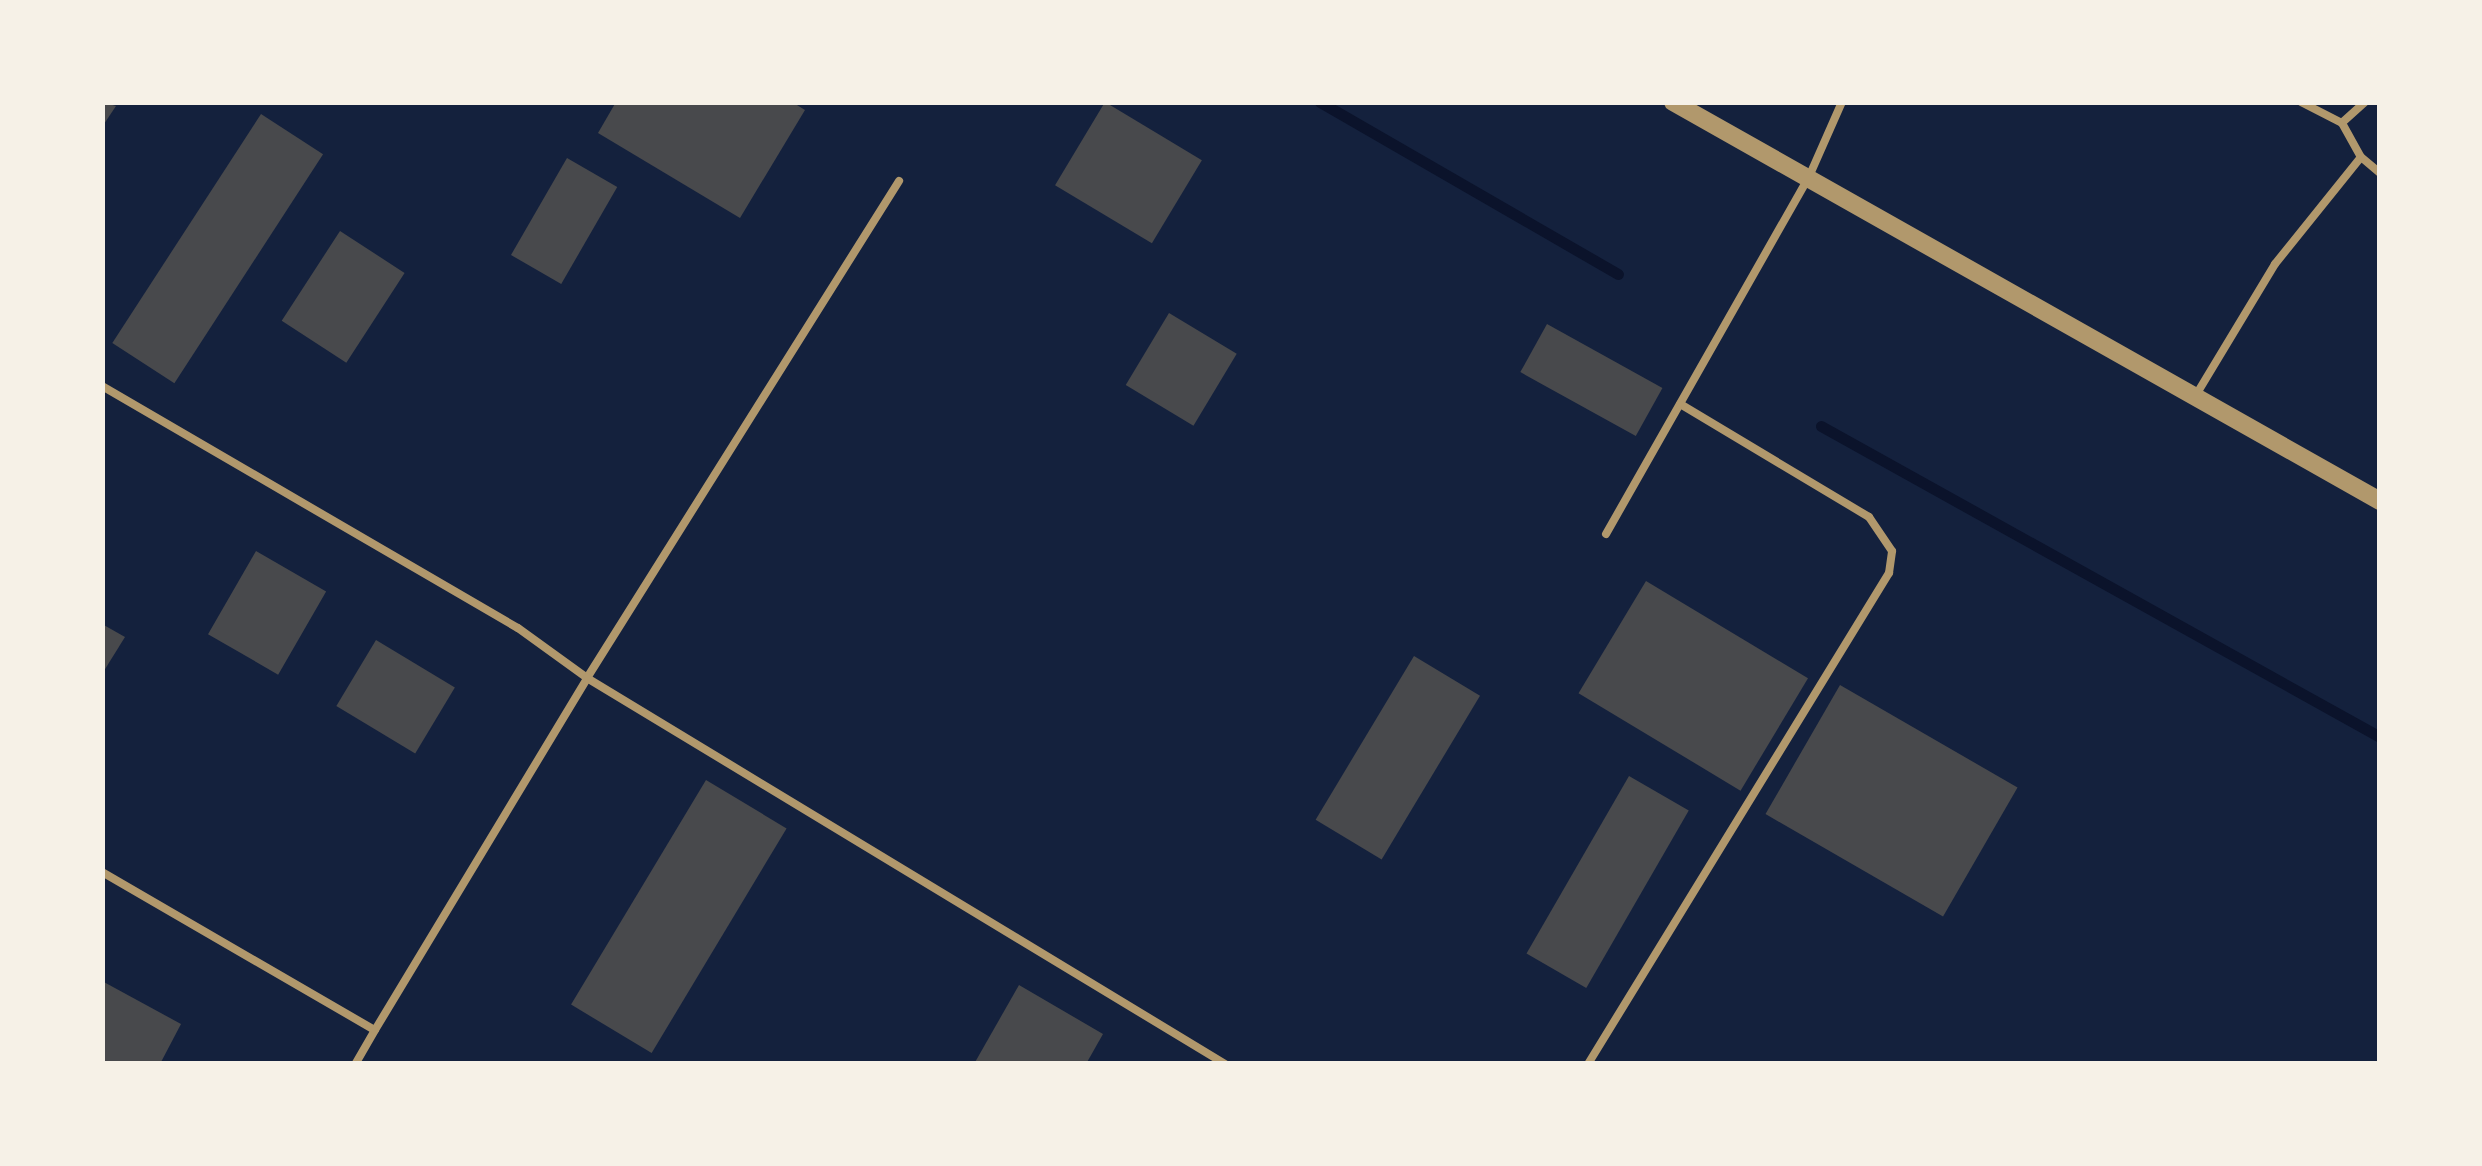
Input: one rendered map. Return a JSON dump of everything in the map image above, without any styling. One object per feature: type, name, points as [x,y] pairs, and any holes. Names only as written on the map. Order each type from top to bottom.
[{"type":"street","points":[[1673,102],[2380,502]]},
{"type":"lane","points":[[1606,534],[1808,179],[1842,102]]},
{"type":"lane","points":[[2300,102],[2342,123],[2361,157],[2380,173]]},
{"type":"lane","points":[[2342,123],[2365,102]]},
{"type":"lane","points":[[2195,397],[2274,264],[2361,157]]},
{"type":"lane","points":[[355,1064],[588,678],[899,181]]},
{"type":"lane","points":[[102,386],[518,628],[588,678],[1224,1064]]},
{"type":"lane","points":[[1588,1064],[1889,573],[1892,551],[1869,517],[1680,404]]},
{"type":"lane","points":[[102,872],[375,1030]]},
{"type":"building","points":[[102,102],[116,106],[102,127]]},
{"type":"building","points":[[616,102],[792,102],[805,110],[740,218],[598,133]]},
{"type":"building","points":[[1105,102],[1202,160],[1152,243],[1055,185]]},
{"type":"building","points":[[261,114],[323,154],[174,383],[112,343]]},
{"type":"building","points":[[567,158],[617,187],[561,284],[511,255]]},
{"type":"building","points":[[340,231],[405,273],[346,363],[282,321]]},
{"type":"building","points":[[1169,313],[1237,354],[1193,426],[1126,385]]},
{"type":"building","points":[[1547,324],[1662,388],[1636,436],[1520,372]]},
{"type":"building","points":[[256,551],[326,592],[278,675],[208,634]]},
{"type":"building","points":[[1646,581],[1808,678],[1741,791],[1579,693]]},
{"type":"building","points":[[102,624],[125,637],[102,674]]},
{"type":"building","points":[[376,640],[455,687],[415,753],[336,706]]},
{"type":"building","points":[[1414,656],[1480,696],[1382,859],[1316,820]]},
{"type":"building","points":[[1840,685],[2018,788],[1943,917],[1766,814]]},
{"type":"building","points":[[1629,776],[1689,810],[1586,988],[1526,954]]},
{"type":"building","points":[[706,780],[787,828],[652,1053],[571,1005]]},
{"type":"building","points":[[102,981],[181,1024],[160,1064],[102,1064]]},
{"type":"building","points":[[1019,985],[1103,1034],[1086,1064],[974,1064]]},
{"type":"waterway","points":[[1320,102],[1618,274]]},
{"type":"waterway","points":[[1821,426],[2380,737]]}]
